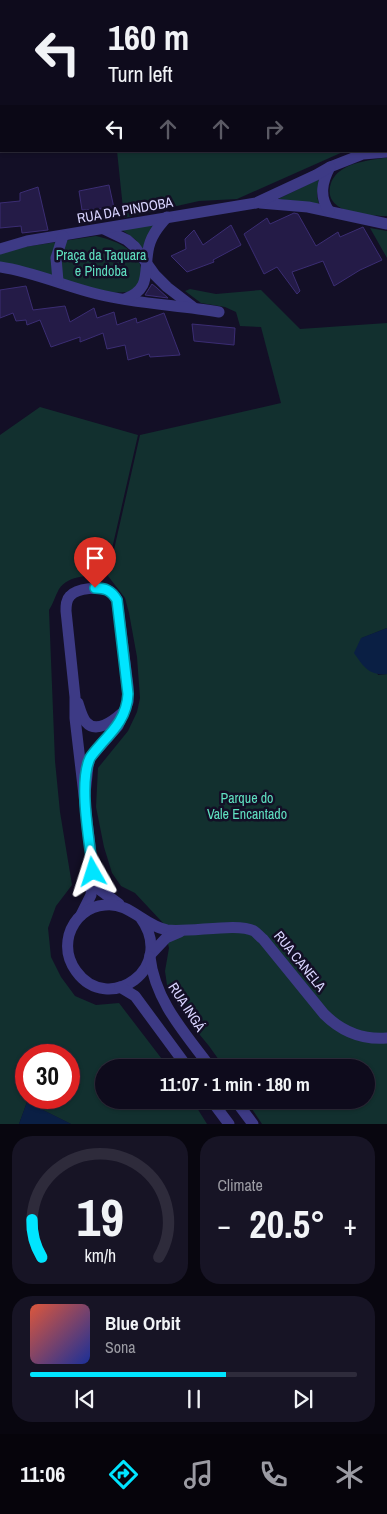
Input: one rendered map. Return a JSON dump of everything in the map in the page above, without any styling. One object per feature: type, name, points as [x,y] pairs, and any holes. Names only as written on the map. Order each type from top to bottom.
[{"type":"street","name":"RUA DA PINDOBA","points":[[256,203],[330,167],[362,154],[387,152]]},
{"type":"street","points":[[329,211],[324,204],[322,196],[325,177],[330,167]]},
{"type":"street","name":"RUA DA PINDOBA","points":[[0,249],[28,242],[167,217],[256,203],[293,205],[387,224]]},
{"type":"street","points":[[125,299],[140,292],[146,279],[148,250],[152,238],[158,227],[167,217]]},
{"type":"street","points":[[104,229],[127,240],[135,247],[142,255],[147,266],[167,287],[194,308]]},
{"type":"street","points":[[58,281],[56,258],[63,236]]},
{"type":"street","points":[[0,268],[58,281],[95,294],[143,303],[219,312]]},
{"type":"street","points":[[81,916],[91,895],[93,872],[75,718],[75,697],[66,603],[74,592],[102,588],[113,594],[117,600],[128,694],[126,710],[118,726],[90,758],[85,794]]},
{"type":"street","points":[[75,697],[86,723],[93,726],[108,724],[126,710]]},
{"type":"street","points":[[93,872],[100,890],[140,917],[146,925],[151,944],[150,956],[146,967],[139,976],[130,983],[120,987],[98,987],[79,976],[73,966],[69,956],[69,934],[81,916],[96,906],[113,904],[122,906]]},
{"type":"street","name":"RUA CANELA","points":[[140,917],[159,928],[181,931],[244,928],[255,932],[263,939],[324,1014],[334,1023],[357,1036],[370,1039],[387,1038]]},
{"type":"street","name":"RUA CANELA","points":[[150,956],[166,938],[181,931]]},
{"type":"street","name":"RUA INGÁ","points":[[150,956],[154,982],[165,1003],[205,1059]]},
{"type":"street","points":[[120,987],[135,996],[181,1059]]},
{"type":"street","points":[[218,1109],[229,1124]]},
{"type":"street","points":[[242,1109],[253,1124]]},
{"type":"green space","points":[[117,152],[343,152],[237,199],[199,201],[124,218]]},
{"type":"green space","points":[[387,158],[387,216],[350,212],[334,203],[330,196],[330,187],[338,173],[357,163]]},
{"type":"green space","points":[[319,179],[317,196],[319,204],[278,199]]},
{"type":"green space","points":[[155,223],[144,252],[136,240],[122,230]]},
{"type":"green space","points":[[370,228],[387,231],[387,258]]},
{"type":"green space","name":"Praça da Taquara e Pindoba","points":[[96,236],[117,243],[135,255],[141,268],[141,284],[128,292],[110,293],[0,265],[0,254],[24,247]]},
{"type":"green space","name":"Parque do Vale Encantado","points":[[190,289],[216,294],[261,290],[300,329],[387,323],[387,628],[362,638],[378,675],[387,674],[387,1124],[262,1124],[252,1109],[375,1109],[375,1059],[218,1059],[186,1018],[167,985],[165,971],[169,948],[163,923],[135,893],[121,886],[112,873],[104,847],[96,807],[98,768],[128,731],[137,712],[140,698],[137,657],[129,613],[125,598],[108,576],[140,435],[281,403],[261,327],[240,326],[236,312],[225,307],[201,303],[185,291]]},
{"type":"green space","points":[[40,407],[138,435],[106,575],[74,578],[63,584],[49,610],[55,761],[60,812],[72,885],[56,906],[48,928],[51,957],[61,977],[75,996],[96,1005],[119,1003],[162,1059],[95,1059],[95,1109],[198,1109],[207,1124],[71,1124],[41,1109],[80,1109],[80,1044],[15,1044],[15,1109],[24,1109],[19,1124],[0,1124],[0,435]]},
{"type":"water","points":[[387,628],[387,674],[371,672],[354,653],[361,638]]},
{"type":"water","points":[[24,1109],[41,1109],[71,1124],[19,1124]]},
{"type":"building","points":[[109,185],[114,208],[82,210],[79,191]]},
{"type":"building","points":[[38,187],[48,230],[22,233],[21,226],[0,228],[0,203],[20,201],[20,193]]},
{"type":"building","points":[[294,213],[298,214],[316,246],[338,232],[340,237],[363,227],[382,260],[360,270],[334,286],[323,261],[292,272],[300,291],[297,294],[277,267],[264,274],[244,234],[267,218],[270,224]]},
{"type":"building","points":[[231,225],[241,245],[213,260],[214,262],[187,272],[171,256],[186,249],[185,239],[194,230],[203,245]]},
{"type":"building","points":[[152,284],[157,288],[168,298],[145,295]]},
{"type":"building","points":[[26,286],[33,310],[65,306],[70,322],[94,308],[97,318],[114,312],[117,325],[136,318],[137,323],[164,313],[180,355],[150,357],[149,354],[128,360],[125,345],[107,349],[103,333],[80,342],[80,337],[51,347],[40,320],[27,325],[26,320],[16,321],[13,313],[0,318],[0,290]]},
{"type":"building","points":[[192,324],[235,328],[234,345],[194,341]]},
{"type":"route","points":[[93,872],[85,794],[88,766],[94,752],[118,726],[128,702],[117,600],[108,590],[95,588]]}]
